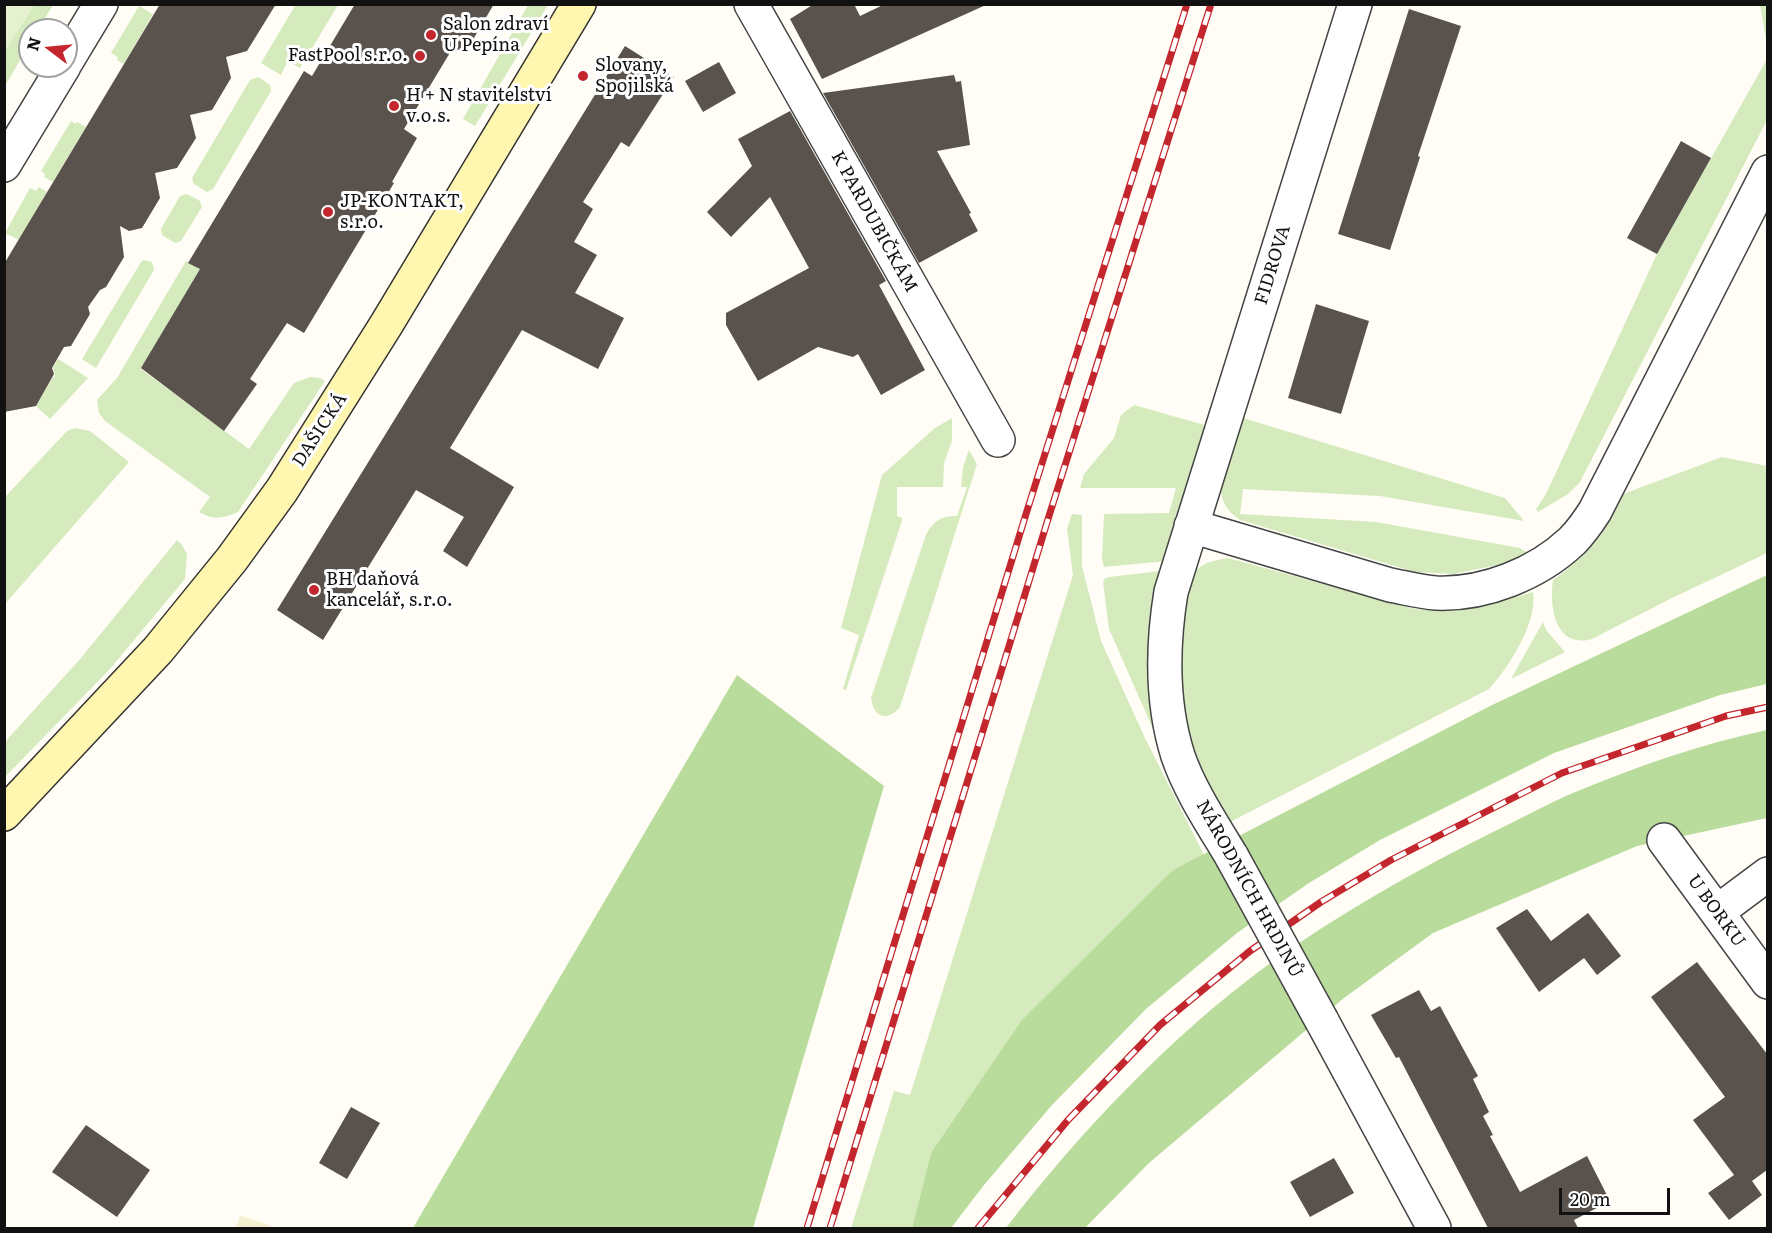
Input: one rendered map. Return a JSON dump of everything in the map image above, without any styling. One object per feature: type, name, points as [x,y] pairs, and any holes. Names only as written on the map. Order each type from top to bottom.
[{"type":"main road","name":"DAŠICKÁ","points":[[4,814],[158,650],[232,559],[282,490],[386,325],[579,4]]},
{"type":"street","points":[[78,42],[100,4]]},
{"type":"street","name":"K PARDUBIČKÁM","points":[[751,4],[998,440]]},
{"type":"street","name":"FIDROVA","points":[[1191,526],[1355,4]]},
{"type":"street","points":[[4,165],[57,78]]},
{"type":"street","points":[[1191,526],[1390,585],[1418,591],[1439,593],[1479,588],[1506,582],[1540,565],[1571,542],[1595,511],[1767,172]]},
{"type":"street","name":"NÁRODNÍCH HRDINŮ","points":[[1191,526],[1171,592],[1165,627],[1167,711],[1179,757],[1195,792],[1434,1228]]},
{"type":"street","name":"U BORKU","points":[[1664,840],[1767,982]]},
{"type":"street","points":[[1717,912],[1767,874]]},
{"type":"shaded area","points":[[240,1215],[277,1228],[236,1228]]},
{"type":"green space","points":[[296,4],[338,5],[300,68],[288,61],[281,75],[261,63]]},
{"type":"green space","points":[[4,5],[34,5],[26,18],[18,18],[18,30],[5,50]]},
{"type":"green space","points":[[34,5],[53,5],[45,18],[26,18]]},
{"type":"green space","points":[[528,5],[548,5],[475,126],[463,119]]},
{"type":"green space","points":[[1760,5],[1767,5],[1767,45]]},
{"type":"green space","points":[[139,6],[153,14],[124,64],[111,53]]},
{"type":"green space","points":[[18,30],[18,64],[5,86],[5,50]]},
{"type":"green space","points":[[1767,59],[1767,120],[1580,482],[1568,494],[1538,512],[1536,509],[1546,494],[1657,254]]},
{"type":"green space","points":[[258,77],[270,85],[271,91],[213,189],[207,192],[194,184],[192,178],[250,80]]},
{"type":"green space","points":[[71,121],[86,127],[53,182],[44,177],[45,174],[41,171]]},
{"type":"green space","points":[[39,187],[47,192],[19,240],[5,233],[30,188],[36,191]]},
{"type":"green space","points":[[187,194],[200,201],[202,207],[181,241],[175,243],[162,235],[161,229],[180,196]]},
{"type":"green space","points":[[144,260],[152,262],[154,270],[96,368],[82,359]]},
{"type":"green space","points":[[186,261],[200,269],[141,369],[249,449],[294,383],[310,377],[325,381],[238,512],[218,518],[199,512],[210,497],[105,421],[99,413],[97,400],[117,378]]},
{"type":"green space","points":[[58,359],[88,378],[50,419],[36,406],[52,378],[55,377],[53,367]]},
{"type":"green space","points":[[1134,405],[1208,426],[1166,561],[1104,567],[1102,559],[1104,514],[1169,513],[1176,488],[1080,488],[1084,474],[1114,438],[1121,415]]},
{"type":"green space","points":[[1240,417],[1505,498],[1524,521],[1380,496],[1243,489],[1240,514],[1376,522],[1520,548],[1526,552],[1524,556],[1511,562],[1454,574],[1415,572],[1240,520],[1227,508],[1221,491]]},
{"type":"green space","points":[[952,418],[952,441],[944,463],[943,487],[897,487],[897,516],[902,518],[902,521],[846,690],[843,689],[859,635],[841,628],[882,475],[935,428]]},
{"type":"green space","points":[[75,428],[90,431],[129,462],[5,604],[5,497],[67,431]]},
{"type":"green space","points":[[969,450],[977,464],[900,707],[890,715],[882,716],[875,710],[871,698],[926,535],[938,520],[957,516],[967,487],[961,487],[963,467]]},
{"type":"green space","points":[[1722,457],[1767,466],[1767,553],[1592,639],[1570,638],[1562,632],[1557,623],[1552,602],[1553,580],[1595,543],[1603,533],[1623,494]]},
{"type":"green space","points":[[1072,514],[1082,515],[1082,566],[1101,641],[1145,738],[1204,855],[1173,870],[931,1153],[912,1228],[851,1228],[894,1091],[910,1095],[1073,575],[1067,529]]},
{"type":"green space","points":[[177,540],[187,554],[185,579],[109,670],[5,777],[5,742],[81,658]]},
{"type":"green space","points":[[1228,558],[1415,609],[1445,610],[1474,607],[1533,592],[1531,617],[1513,657],[1489,689],[1228,823],[1207,785],[1190,744],[1183,708],[1180,656],[1183,605],[1188,585],[1195,572],[1202,566]]},
{"type":"green space","points":[[1161,571],[1157,738],[1109,629],[1103,582],[1109,577]]},
{"type":"green space","points":[[1767,575],[1767,684],[1720,695],[1554,753],[1380,840],[1309,883],[1237,933],[1146,1009],[1052,1105],[951,1228],[912,1228],[931,1153],[1022,1020],[1173,870],[1490,706]]},
{"type":"green space","points":[[1543,622],[1546,630],[1565,652],[1511,679]]},
{"type":"green space","points":[[737,675],[884,786],[753,1228],[413,1228]]},
{"type":"green space","points":[[1767,730],[1767,818],[1637,846],[1433,933],[1344,998],[1149,1163],[1085,1228],[1006,1228],[1094,1123],[1160,1056],[1230,994],[1321,929],[1437,861],[1563,797],[1669,757]]},
{"type":"building","points":[[160,4],[276,4],[247,51],[226,57],[231,78],[212,110],[190,115],[196,138],[177,168],[155,173],[160,198],[142,228],[129,231],[120,226],[124,257],[106,287],[100,290],[88,307],[90,314],[71,346],[64,347],[52,368],[54,374],[36,406],[4,412],[4,264]]},
{"type":"building","points":[[355,4],[494,4],[468,48],[451,51],[404,129],[417,138],[392,182],[394,183],[304,333],[287,323],[250,379],[257,384],[224,431],[141,368],[200,269],[188,263],[304,71],[312,76]]},
{"type":"building","points":[[814,4],[854,4],[860,16],[885,4],[988,4],[822,79],[790,19]]},
{"type":"building","points":[[1409,9],[1461,26],[1390,250],[1338,234]]},
{"type":"building","points":[[625,46],[674,77],[629,147],[621,142],[583,202],[593,209],[574,242],[597,255],[575,293],[624,318],[598,369],[522,330],[450,448],[514,487],[467,567],[443,551],[464,517],[416,490],[323,640],[277,610]]},
{"type":"building","points":[[719,62],[736,93],[703,112],[685,81]]},
{"type":"building","points":[[954,75],[956,82],[961,81],[970,145],[937,151],[971,213],[969,214],[978,231],[919,263],[823,93]]},
{"type":"building","points":[[790,111],[886,281],[879,285],[925,370],[881,395],[858,354],[853,357],[818,347],[758,381],[726,325],[726,313],[809,268],[770,197],[731,237],[707,212],[752,166],[738,139]]},
{"type":"building","points":[[1681,141],[1711,158],[1657,254],[1627,238]]},
{"type":"building","points":[[1316,304],[1369,321],[1341,414],[1288,398]]},
{"type":"building","points":[[1527,909],[1551,941],[1588,913],[1621,956],[1597,975],[1584,958],[1539,992],[1496,928]]},
{"type":"building","points":[[1697,962],[1767,1054],[1767,1170],[1752,1181],[1762,1195],[1729,1220],[1708,1193],[1734,1175],[1693,1120],[1725,1097],[1651,997]]},
{"type":"building","points":[[1419,990],[1431,1011],[1440,1006],[1478,1076],[1473,1079],[1489,1112],[1483,1116],[1493,1135],[1490,1136],[1520,1192],[1587,1156],[1610,1201],[1574,1220],[1578,1228],[1488,1228],[1399,1057],[1396,1058],[1371,1015]]},
{"type":"building","points":[[351,1107],[380,1123],[347,1179],[319,1163]]},
{"type":"building","points":[[86,1125],[150,1170],[117,1217],[52,1172]]},
{"type":"building","points":[[1334,1158],[1354,1193],[1310,1217],[1290,1182]]},
{"type":"railway","points":[[807,1228],[1026,514],[1187,4]]},
{"type":"railway","points":[[830,1228],[1049,516],[1211,4]]},
{"type":"railway","points":[[978,1228],[1068,1120],[1160,1025],[1250,951],[1321,902],[1391,860],[1562,773],[1726,716],[1768,707]]},
{"type":"place","name":"Salon zdraví U Pepína","points":[[431,35]]},
{"type":"place","name":"FastPool s.r.o.","points":[[420,56]]},
{"type":"place","name":"Slovany, Spojilská","points":[[583,76]]},
{"type":"place","name":"H + N stavitelství v.o.s.","points":[[394,106]]},
{"type":"place","name":"JP-KONTAKT, s.r.o.","points":[[328,212]]},
{"type":"place","name":"BH daňová kancelář, s.r.o.","points":[[314,590]]}]
